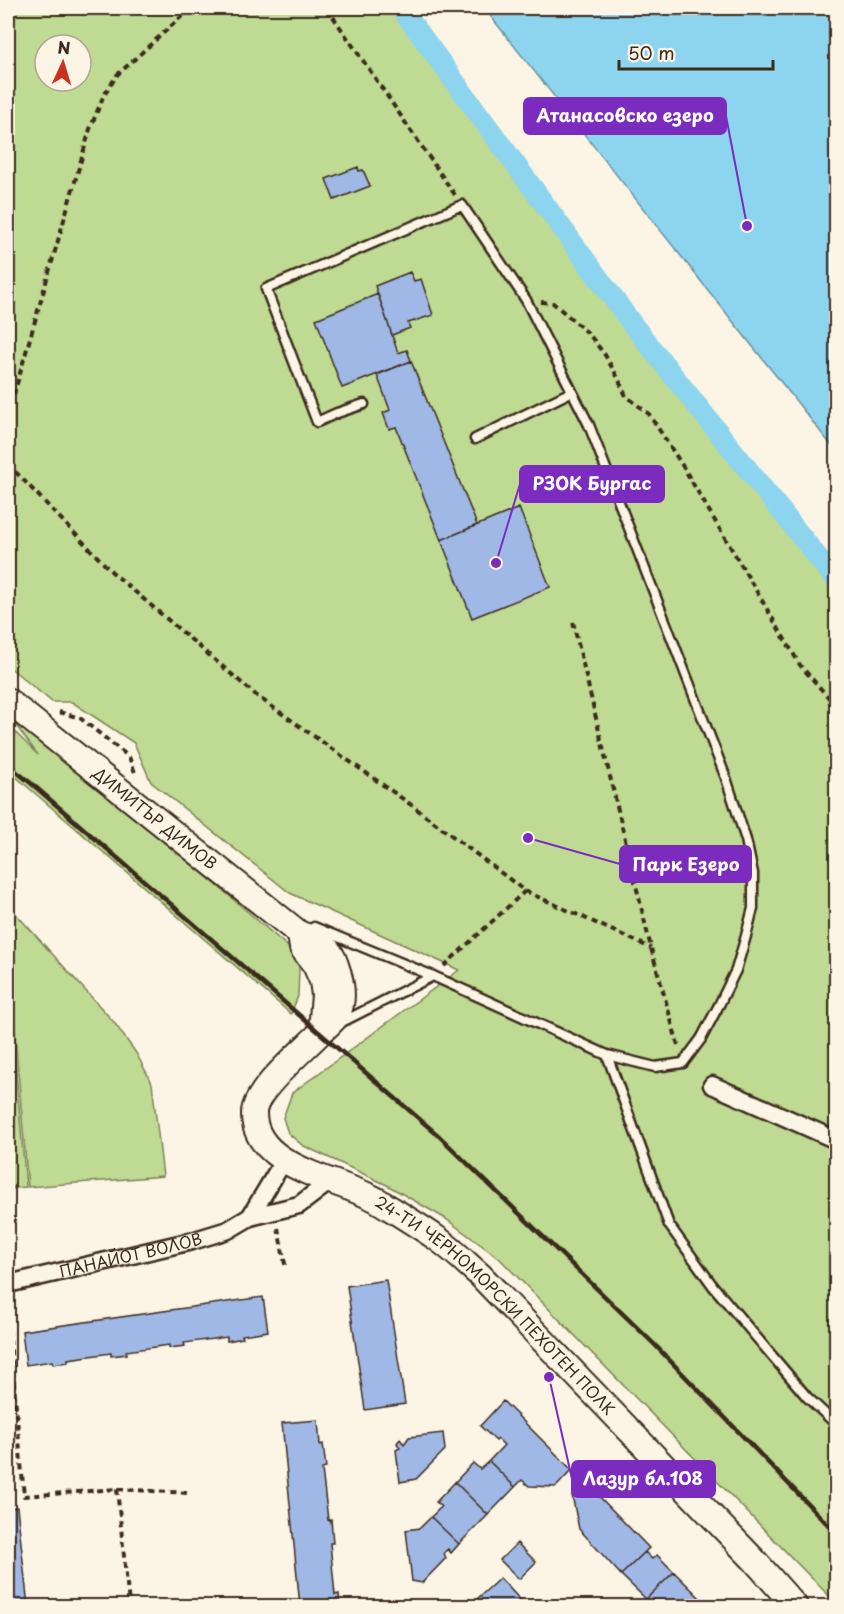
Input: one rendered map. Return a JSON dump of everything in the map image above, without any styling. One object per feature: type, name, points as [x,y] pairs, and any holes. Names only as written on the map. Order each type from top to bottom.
[{"type":"main road","name":"ДИМИТЪР ДИМОВ","points":[[8,701],[300,934],[302,948],[315,965],[322,981],[324,995],[321,1032]]},
{"type":"main road","name":"24-ТИ ЧЕРНОМОРСКИ ПЕХОТЕН ПОЛК","points":[[321,1032],[260,1093],[254,1112],[257,1131],[265,1145],[284,1160],[329,1182],[373,1198],[436,1238],[480,1275],[755,1561],[795,1606]]},
{"type":"street","points":[[712,1085],[837,1140]]},
{"type":"street","points":[[250,1217],[284,1160]]},
{"type":"street","name":"ПАНАЙОТ ВОЛОВ","points":[[8,1284],[192,1241],[228,1230],[250,1217],[299,1205],[329,1182]]},
{"type":"lane","points":[[300,934],[313,927],[325,930],[607,1055],[656,1067],[683,1063],[701,1040],[736,970],[753,908],[753,873],[746,840],[726,778],[589,425],[526,300],[462,205],[266,289],[317,422],[364,404]]},
{"type":"lane","points":[[475,439],[571,392]]},
{"type":"lane","points":[[321,1032],[433,976]]},
{"type":"lane","points":[[607,1055],[669,1225],[721,1295],[807,1396],[837,1424]]},
{"type":"path","points":[[8,415],[90,129],[103,97],[117,75],[191,8]]},
{"type":"path","points":[[327,8],[462,205]]},
{"type":"path","points":[[526,300],[553,303],[588,333],[605,355],[626,396],[649,414],[682,465],[800,665],[837,706]]},
{"type":"path","points":[[8,464],[112,572],[257,696],[410,804],[525,891],[651,948]]},
{"type":"path","points":[[573,622],[651,948],[683,1063]]},
{"type":"path","points":[[433,976],[525,891]]},
{"type":"path","points":[[275,1212],[286,1269]]},
{"type":"path","points":[[8,1318],[24,1496],[117,1489],[188,1493]]},
{"type":"path","points":[[117,1489],[131,1606]]},
{"type":"green space","points":[[8,8],[403,8],[737,455],[836,580],[836,1603],[500,1259],[446,1219],[387,1185],[302,1145],[288,1133],[283,1118],[292,1093],[459,970],[290,893],[151,782],[134,743],[72,702],[52,702],[8,666]]},
{"type":"green space","points":[[8,704],[294,952],[299,967],[298,996],[291,1014],[8,770],[8,725],[38,755],[8,715]]},
{"type":"green space","points":[[8,905],[113,1021],[136,1053],[152,1083],[163,1176],[28,1187],[8,954]]},
{"type":"green space","points":[[8,980],[26,1187],[8,1189]]},
{"type":"water","points":[[484,8],[836,8],[836,452],[831,445]]},
{"type":"building","points":[[358,167],[359,171],[363,170],[370,186],[334,200],[326,179]]},
{"type":"building","points":[[410,272],[414,281],[421,279],[433,315],[408,323],[410,328],[392,335],[375,286]]},
{"type":"building","points":[[378,294],[398,353],[407,350],[411,361],[342,388],[316,319]]},
{"type":"building","points":[[411,361],[477,525],[441,540],[396,427],[389,429],[383,413],[390,410],[377,375]]},
{"type":"building","points":[[519,508],[550,587],[472,618],[441,540]]},
{"type":"building","points":[[386,1280],[405,1404],[365,1410],[347,1286]]},
{"type":"building","points":[[263,1297],[268,1331],[242,1335],[243,1338],[227,1341],[227,1337],[184,1343],[185,1346],[169,1348],[169,1345],[126,1351],[127,1354],[111,1356],[111,1353],[68,1359],[68,1362],[53,1364],[52,1361],[26,1365],[22,1331]]},
{"type":"building","points":[[503,1401],[572,1470],[556,1487],[529,1486],[522,1480],[515,1487],[489,1461],[504,1445],[498,1439],[496,1441],[480,1426]]},
{"type":"building","points":[[318,1420],[320,1445],[323,1444],[326,1468],[322,1469],[328,1520],[331,1519],[333,1543],[330,1543],[335,1595],[339,1594],[340,1606],[300,1606],[282,1423]]},
{"type":"building","points":[[443,1433],[445,1450],[416,1479],[400,1482],[396,1450],[400,1448],[397,1443],[400,1439],[404,1444],[409,1437]]},
{"type":"building","points":[[489,1461],[515,1487],[488,1515],[455,1482],[473,1463],[480,1469]]},
{"type":"building","points":[[455,1482],[488,1515],[459,1544],[431,1517],[441,1507],[436,1502]]},
{"type":"building","points":[[594,1491],[649,1548],[621,1575],[579,1529],[572,1495]]},
{"type":"building","points":[[17,1507],[28,1606],[8,1606],[8,1508]]},
{"type":"building","points":[[431,1517],[459,1544],[451,1553],[448,1549],[444,1553],[446,1558],[422,1583],[412,1581],[406,1530],[420,1528]]},
{"type":"building","points":[[517,1543],[536,1562],[519,1579],[500,1560]]},
{"type":"building","points":[[645,1552],[652,1559],[657,1555],[674,1572],[646,1599],[621,1575]]},
{"type":"building","points":[[674,1572],[708,1606],[652,1606],[646,1599]]},
{"type":"building","points":[[500,1578],[526,1606],[479,1606],[478,1598]]},
{"type":"waterway","points":[[401,8],[633,325],[836,580]]},
{"type":"railway","points":[[8,765],[439,1136],[654,1344],[836,1533]]},
{"type":"place","name":"Атанасовско езеро","points":[[747,226]]},
{"type":"place","name":"РЗОК Бургас","points":[[496,563]]},
{"type":"place","name":"Парк Езеро","points":[[528,838]]},
{"type":"place","name":"Лазур бл.108","points":[[549,1377]]}]
